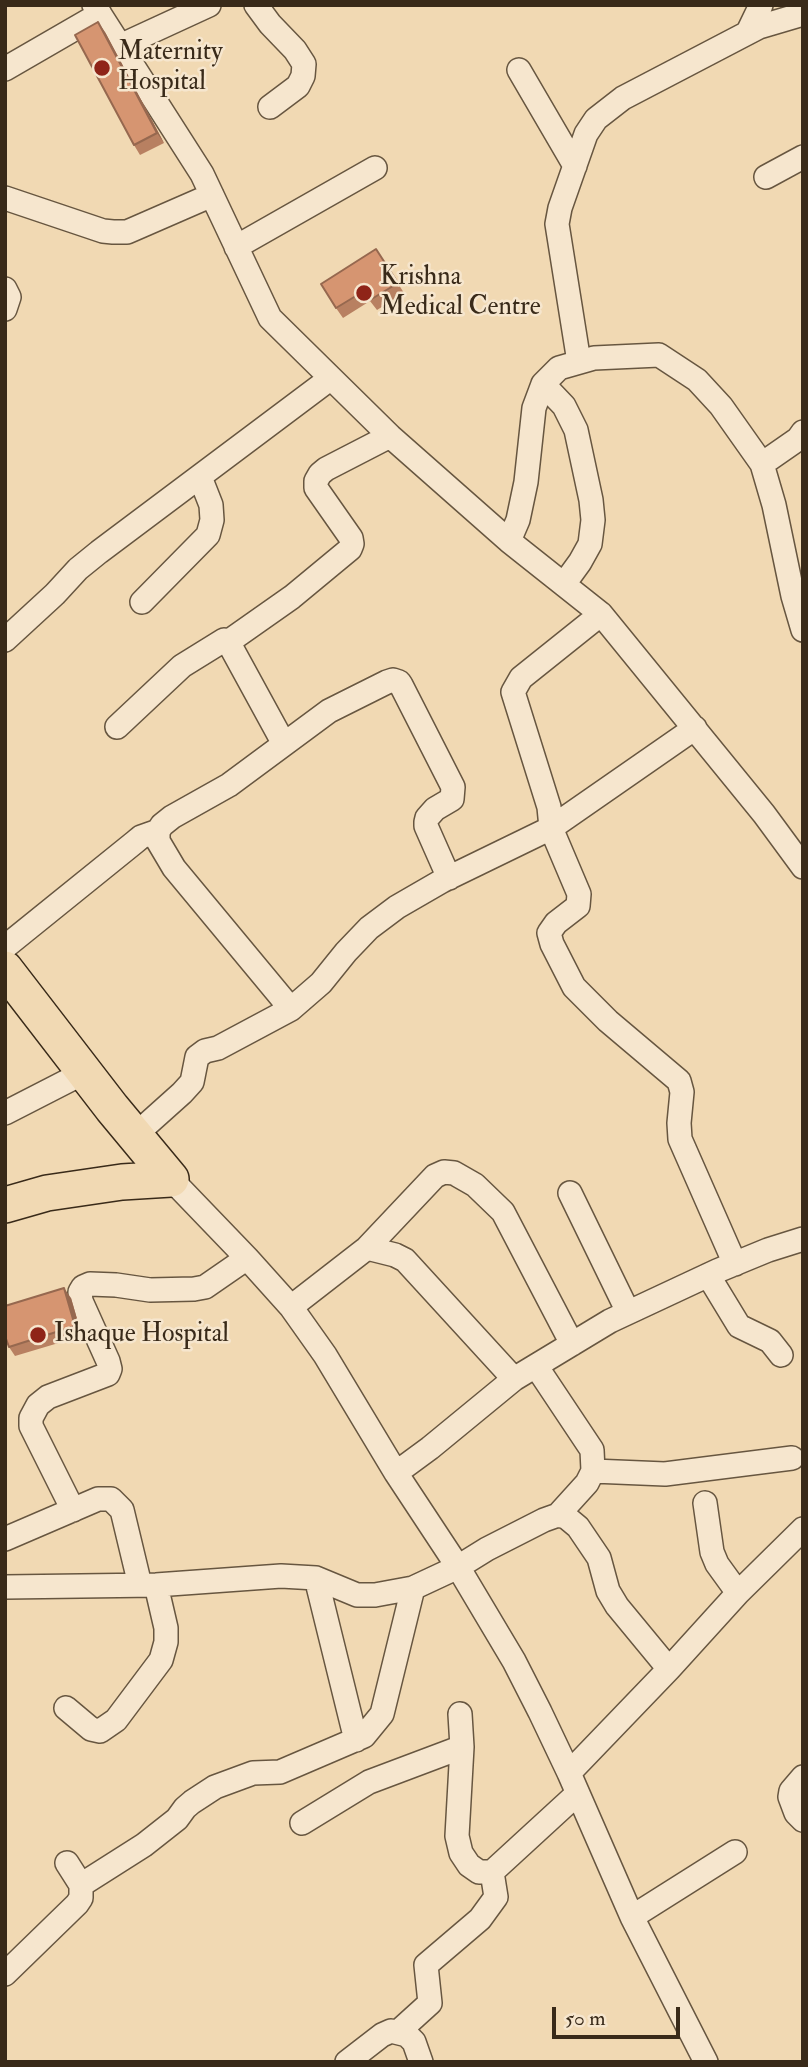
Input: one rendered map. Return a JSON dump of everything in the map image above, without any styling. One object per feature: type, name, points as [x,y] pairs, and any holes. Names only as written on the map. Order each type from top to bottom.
[{"type":"highway","points":[[5,969],[134,1136],[171,1179]]},
{"type":"highway","points":[[87,1188],[134,1136]]},
{"type":"highway","points":[[5,1205],[47,1194],[122,1182],[171,1179]]},
{"type":"street","points":[[120,46],[209,5]]},
{"type":"street","points":[[256,5],[304,64],[303,76],[298,86],[270,107]]},
{"type":"street","points":[[748,32],[761,5]]},
{"type":"street","points":[[5,69],[97,9],[202,174],[270,318],[390,436],[509,541],[601,614],[764,814],[803,867]]},
{"type":"street","points":[[579,362],[557,224],[586,134],[596,119],[622,98],[748,32],[803,14]]},
{"type":"street","points":[[519,70],[575,166]]},
{"type":"street","points":[[766,177],[803,156]]},
{"type":"street","points":[[236,247],[375,168]]},
{"type":"street","points":[[5,198],[103,231],[127,232],[212,195]]},
{"type":"street","points":[[5,289],[9,297],[5,309]]},
{"type":"street","points":[[509,541],[518,520],[526,482],[534,408],[543,384],[559,368],[594,358],[659,355],[697,380],[721,406],[762,464],[803,630]]},
{"type":"street","points":[[5,639],[55,594],[78,569],[331,378]]},
{"type":"street","points":[[543,384],[564,406],[576,430],[591,500],[593,520],[590,544],[564,584]]},
{"type":"street","points":[[762,464],[798,439],[803,432]]},
{"type":"street","points":[[228,642],[284,603],[350,550],[351,538],[316,488],[316,481],[326,469],[390,436]]},
{"type":"street","points":[[142,603],[208,535],[212,520],[211,505],[200,477]]},
{"type":"street","points":[[601,614],[522,678],[513,692],[549,807],[551,828],[579,894],[578,906],[556,923],[549,933],[574,987],[589,1004],[679,1081],[682,1092],[680,1139],[735,1264]]},
{"type":"street","points":[[117,727],[182,666],[224,640],[228,642],[284,744]]},
{"type":"street","points":[[291,1009],[174,868],[158,841],[158,831],[162,825],[229,785],[329,711],[387,681],[399,682],[453,787],[452,799],[435,809],[426,822],[449,878]]},
{"type":"street","points":[[134,1136],[192,1082],[197,1057],[291,1009],[321,983],[369,928],[397,907],[551,828],[695,728]]},
{"type":"street","points":[[5,947],[141,837],[158,831]]},
{"type":"street","points":[[5,1113],[85,1072]]},
{"type":"street","points":[[291,1307],[367,1248],[435,1176],[444,1172],[454,1173],[475,1185],[503,1212],[572,1344]]},
{"type":"street","points":[[171,1179],[291,1307],[325,1355],[396,1473],[458,1567],[514,1661],[573,1783],[632,1917],[706,2062]]},
{"type":"street","points":[[570,1194],[628,1312]]},
{"type":"street","points":[[396,1473],[514,1379],[610,1321],[708,1275],[768,1250],[803,1239]]},
{"type":"street","points":[[367,1248],[405,1260],[514,1379]]},
{"type":"street","points":[[73,1510],[31,1426],[31,1418],[38,1405],[48,1397],[108,1374],[110,1369],[80,1301],[83,1287],[90,1284],[116,1284],[150,1290],[194,1290],[205,1287],[247,1258]]},
{"type":"street","points":[[708,1275],[739,1326],[770,1341],[781,1355]]},
{"type":"street","points":[[5,1587],[148,1585],[281,1576],[316,1578],[357,1595],[375,1595],[413,1588],[558,1515],[587,1483],[593,1471],[592,1450],[536,1366]]},
{"type":"street","points":[[593,1471],[665,1474],[793,1458]]},
{"type":"street","points":[[5,1539],[103,1498],[111,1499],[122,1510],[166,1628],[166,1642],[161,1660],[116,1720],[100,1731],[91,1729],[66,1708]]},
{"type":"street","points":[[705,1503],[712,1552],[717,1564],[738,1593]]},
{"type":"street","points":[[558,1515],[566,1517],[578,1527],[599,1558],[608,1591],[617,1606],[669,1669]]},
{"type":"street","points":[[460,1714],[462,1747],[458,1845],[470,1865],[479,1872],[492,1872],[573,1783],[669,1669],[738,1593],[803,1529]]},
{"type":"street","points":[[316,1578],[356,1740]]},
{"type":"street","points":[[81,1885],[144,1845],[177,1819],[192,1801],[215,1787],[253,1773],[280,1772],[363,1736],[382,1714],[413,1588]]},
{"type":"street","points":[[302,1823],[369,1782],[462,1747]]},
{"type":"street","points":[[803,1777],[791,1791],[790,1797],[796,1813],[803,1820]]},
{"type":"street","points":[[632,1917],[735,1853]]},
{"type":"street","points":[[5,1974],[81,1898],[81,1885],[67,1863]]},
{"type":"street","points":[[398,2032],[430,2003],[426,1965],[480,1919],[496,1896],[492,1872]]},
{"type":"street","points":[[347,2062],[391,2031],[407,2035],[414,2042],[421,2062]]},
{"type":"building","points":[[98,22],[157,133],[134,145],[75,35]]},
{"type":"building","points":[[376,249],[398,283],[370,300],[364,291],[336,308],[321,284]]},
{"type":"building","points":[[64,1288],[75,1326],[9,1347],[5,1336],[5,1306]]},
{"type":"place","name":"Maternity Hospital","points":[[102,68]]},
{"type":"place","name":"Krishna Medical Centre","points":[[364,293]]},
{"type":"place","name":"Ishaque Hospital","points":[[38,1335]]}]
